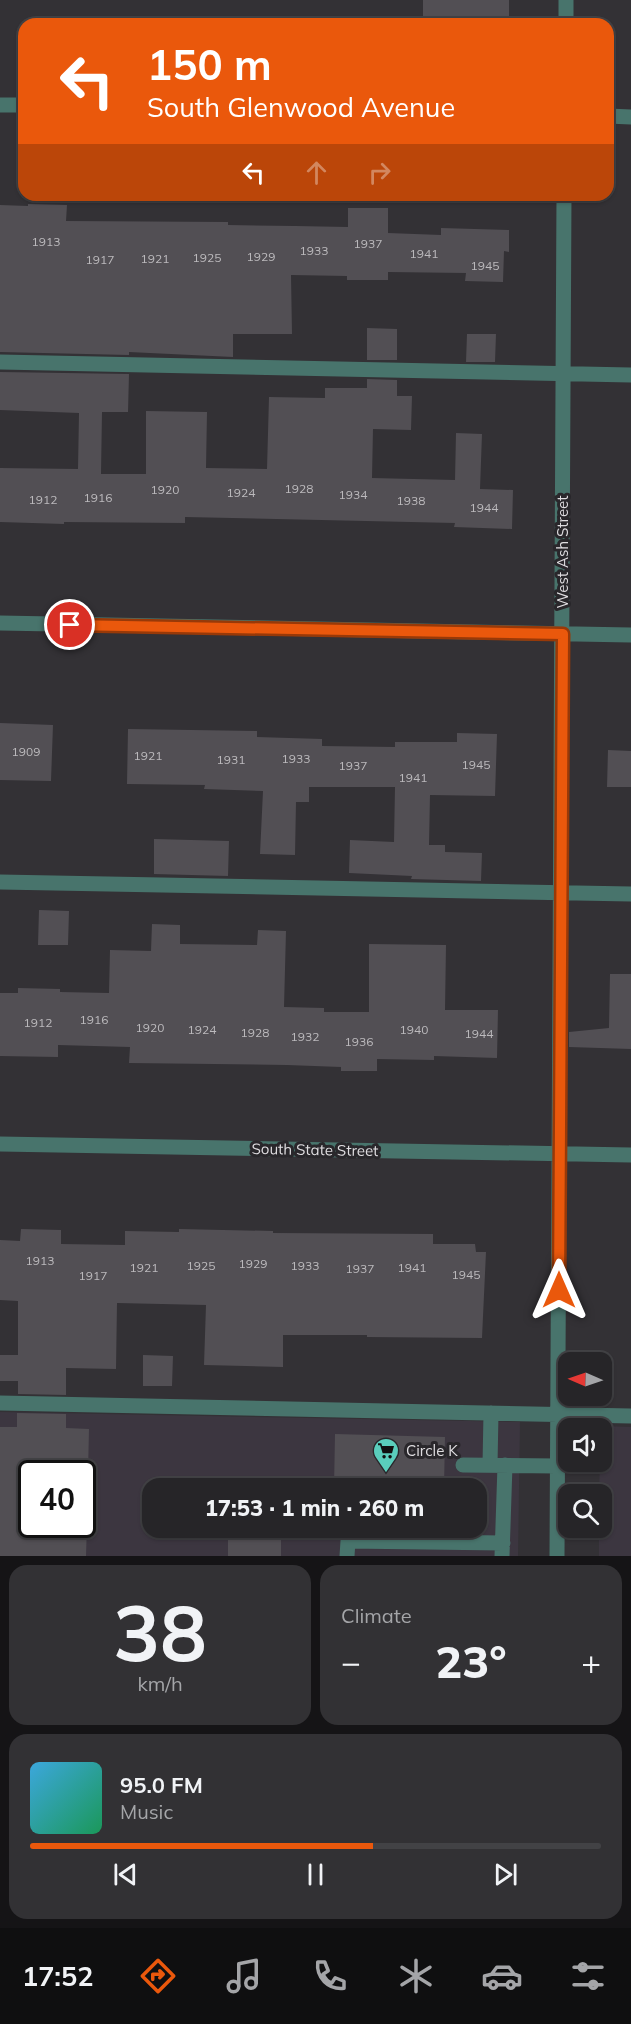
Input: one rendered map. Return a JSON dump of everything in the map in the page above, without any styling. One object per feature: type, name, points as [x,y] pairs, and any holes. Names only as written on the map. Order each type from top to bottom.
[{"type":"street","points":[[566,0],[566,18]]},
{"type":"street","points":[[0,105],[18,105]]},
{"type":"street","points":[[614,116],[631,117]]},
{"type":"street","name":"West Ash Street","points":[[556,1556],[559,1414],[564,201]]},
{"type":"street","points":[[0,362],[631,375]]},
{"type":"street","points":[[0,623],[631,635]]},
{"type":"street","points":[[0,882],[631,894]]},
{"type":"street","name":"South State Street","points":[[0,1144],[631,1155]]},
{"type":"street","points":[[0,1403],[631,1416]]},
{"type":"street","points":[[347,1556],[348,1541],[386,1549],[503,1550],[491,1413]]},
{"type":"street","points":[[463,1465],[557,1466]]},
{"type":"shaded area","points":[[0,1412],[520,1422],[518,1556],[0,1556]]},
{"type":"shaded area","points":[[612,1426],[631,1427],[631,1556],[599,1556],[599,1538],[612,1538],[612,1484],[599,1484],[600,1472],[612,1472]]},
{"type":"building","points":[[423,0],[509,0],[509,18],[423,18]]},
{"type":"building","points":[[28,204],[67,205],[66,221],[228,222],[228,225],[348,227],[348,208],[388,208],[388,233],[441,235],[441,228],[509,230],[509,252],[504,251],[503,282],[465,281],[466,273],[388,272],[388,280],[347,280],[347,276],[291,275],[292,334],[233,334],[233,357],[129,352],[129,355],[0,352],[0,205],[28,206]]},
{"type":"building","points":[[367,328],[397,329],[397,360],[367,360]]},
{"type":"building","points":[[467,334],[496,334],[495,362],[466,362]]},
{"type":"building","points":[[0,372],[129,374],[128,412],[102,412],[101,474],[146,474],[146,411],[207,412],[206,468],[267,469],[269,397],[325,398],[325,388],[367,388],[367,379],[397,380],[397,396],[412,396],[411,430],[373,429],[372,478],[455,480],[456,433],[482,434],[480,489],[513,490],[512,529],[454,527],[455,523],[185,517],[185,523],[0,522],[0,468],[78,469],[79,413],[0,410]]},
{"type":"building","points":[[0,723],[53,725],[51,781],[0,780]]},
{"type":"building","points":[[128,729],[257,731],[257,737],[322,739],[322,746],[395,747],[395,742],[457,742],[457,733],[497,734],[495,796],[430,795],[429,845],[445,845],[445,852],[482,853],[481,881],[411,879],[412,876],[349,873],[350,840],[394,842],[395,787],[309,787],[309,802],[296,802],[295,855],[260,854],[263,791],[204,789],[205,785],[127,784]]},
{"type":"building","points":[[608,750],[631,751],[631,787],[607,787]]},
{"type":"building","points":[[154,839],[229,841],[228,876],[154,874]]},
{"type":"building","points":[[39,910],[69,911],[68,945],[38,945]]},
{"type":"building","points":[[152,924],[180,925],[180,944],[257,945],[258,930],[286,931],[284,1007],[324,1008],[324,1012],[369,1012],[369,944],[446,945],[445,1010],[498,1010],[497,1058],[434,1056],[434,1060],[377,1059],[377,1071],[341,1071],[341,1067],[129,1063],[130,1047],[58,1045],[58,1057],[0,1056],[0,993],[18,993],[18,988],[109,993],[110,950],[151,951]]},
{"type":"building","points":[[610,974],[631,974],[631,1049],[569,1047],[569,1032],[609,1028]]},
{"type":"building","points":[[21,1229],[61,1230],[61,1244],[125,1245],[125,1231],[179,1232],[179,1229],[273,1231],[273,1233],[433,1234],[433,1244],[475,1244],[476,1252],[486,1252],[482,1338],[283,1335],[283,1367],[204,1365],[206,1305],[117,1303],[116,1369],[66,1368],[66,1395],[18,1394],[18,1381],[0,1381],[0,1355],[18,1355],[18,1301],[0,1300],[0,1240],[20,1241]]},
{"type":"building","points":[[143,1355],[173,1356],[172,1386],[143,1386]]},
{"type":"building","points":[[17,1413],[66,1414],[66,1428],[89,1429],[88,1460],[18,1460],[18,1538],[87,1538],[86,1556],[0,1556],[0,1427],[17,1427]]},
{"type":"building","points":[[335,1434],[445,1437],[444,1478],[334,1478]]},
{"type":"building","points":[[228,1538],[281,1538],[281,1556],[228,1556]]},
{"type":"place","name":"Circle K","points":[[386,1474]]},
{"type":"route","points":[[70,625],[563,634],[559,1290]]}]
